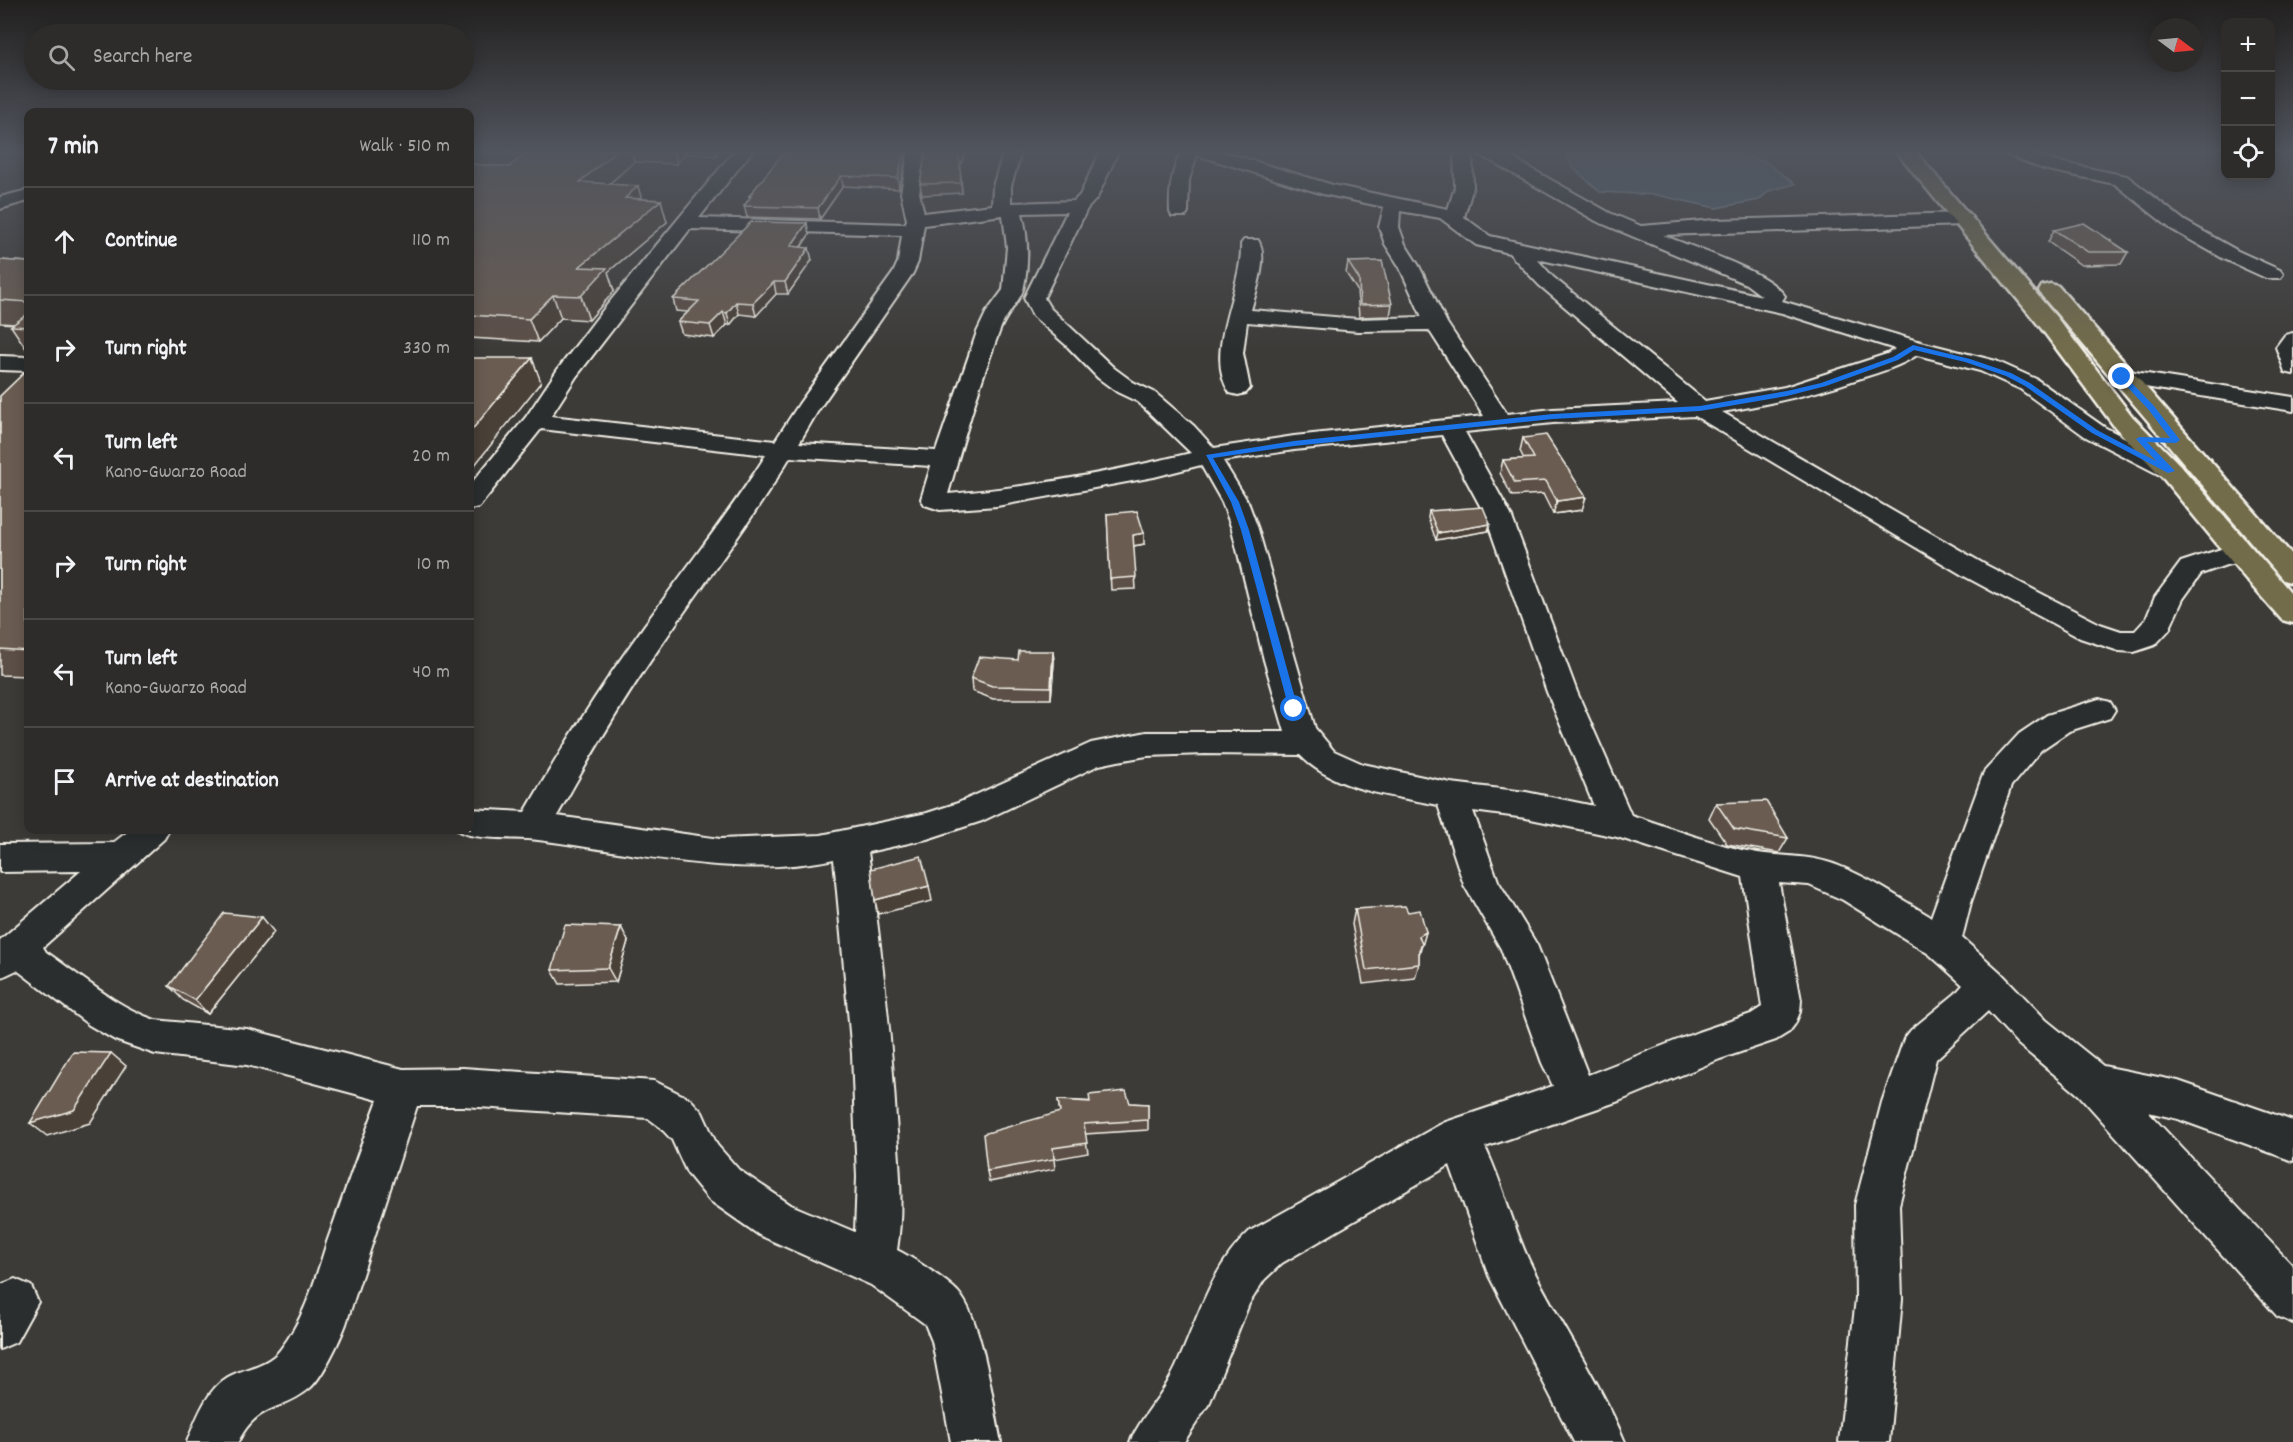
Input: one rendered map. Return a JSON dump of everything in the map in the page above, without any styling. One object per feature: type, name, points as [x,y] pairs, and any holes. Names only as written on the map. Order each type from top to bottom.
[{"type":"main road","points":[[1986,217],[2151,408],[2176,440],[2289,567]]},
{"type":"main road","points":[[1963,219],[2049,323],[2109,403],[2171,471],[2293,613]]},
{"type":"main road","points":[[2140,439],[2176,440]]},
{"type":"street","points":[[474,496],[535,421],[555,374],[691,217]]},
{"type":"street","points":[[535,826],[568,766],[646,646],[759,487],[807,409],[903,273],[911,247],[913,217]]},
{"type":"street","points":[[686,223],[914,225],[958,217]]},
{"type":"street","points":[[1011,217],[1017,228],[1022,298]]},
{"type":"street","points":[[1074,217],[1051,268],[1022,298],[1000,307],[978,359],[934,499],[945,503],[997,498],[1064,487],[1208,456],[1294,443],[1605,413],[1700,409],[1787,394],[1823,384],[1895,359],[1913,347]]},
{"type":"street","points":[[1391,217],[1389,232],[1409,266],[1436,323],[1500,422]]},
{"type":"street","points":[[1607,217],[1753,279],[1787,308]]},
{"type":"street","points":[[2168,217],[2231,255],[2273,274]]},
{"type":"street","points":[[1454,218],[1482,241],[1787,308],[1913,347],[1968,360],[2008,374],[2028,384],[2095,432],[2171,471]]},
{"type":"street","points":[[1638,231],[1715,226],[1963,219]]},
{"type":"street","points":[[1238,388],[1232,364],[1233,333],[1251,274],[1251,244]]},
{"type":"street","points":[[1517,250],[1546,281],[1700,409],[1773,454],[1974,570],[2108,638],[2134,642],[2145,638],[2159,623],[2169,597],[2191,568],[2221,557],[2240,554]]},
{"type":"street","points":[[1022,298],[1041,311],[1074,340],[1106,373],[1125,387],[1146,398],[1185,431],[1208,456],[1235,502],[1245,530],[1299,728],[1308,744],[1323,759],[1355,775],[1452,795],[1526,805],[1618,824],[1699,852],[1760,867],[1809,871],[1827,876],[1856,890],[1942,943],[1987,984],[2032,1032],[2092,1082],[2293,1300]]},
{"type":"street","points":[[1240,315],[1358,325],[1436,323]]},
{"type":"street","points":[[2293,340],[2287,347],[2293,367]]},
{"type":"street","points":[[0,363],[24,364]]},
{"type":"street","points":[[2122,377],[2293,404]]},
{"type":"street","points":[[535,421],[782,449],[946,459]]},
{"type":"street","points":[[1451,428],[1498,515],[1577,731],[1618,824]]},
{"type":"street","points":[[1942,943],[1953,902],[1996,781],[2030,742],[2058,723],[2099,710]]},
{"type":"street","points":[[474,822],[535,826],[720,853],[774,852],[849,842],[927,826],[970,812],[1091,754],[1147,744],[1205,742],[1308,744]]},
{"type":"street","points":[[1452,795],[1482,885],[1518,945],[1562,1063],[1578,1096]]},
{"type":"street","points":[[147,834],[10,952],[33,963],[103,1013],[155,1037],[247,1047],[403,1088],[463,1087],[654,1100],[675,1113],[687,1126],[702,1159],[724,1185],[775,1220],[887,1269],[941,1308],[951,1324],[976,1442]]},
{"type":"street","points":[[849,842],[866,982],[875,1099],[880,1194],[877,1241],[872,1262]]},
{"type":"street","points":[[0,858],[120,857]]},
{"type":"street","points":[[1155,1442],[1193,1385],[1214,1329],[1233,1288],[1248,1263],[1266,1246],[1370,1190],[1458,1137],[1619,1083],[1712,1044],[1762,1028],[1775,1020],[1781,1012],[1782,1000],[1760,867]]},
{"type":"street","points":[[1864,1442],[1879,1299],[1877,1204],[1903,1102],[1918,1052],[1926,1042],[1969,1006],[1987,984]]},
{"type":"street","points":[[2092,1082],[2178,1100],[2293,1141]]},
{"type":"street","points":[[212,1442],[225,1416],[244,1395],[283,1379],[296,1369],[323,1324],[382,1143],[403,1088]]},
{"type":"street","points":[[1458,1137],[1479,1180],[1504,1258],[1544,1341],[1580,1402],[1600,1442]]},
{"type":"building","points":[[474,217],[640,217],[579,267],[607,268],[581,296],[553,295],[529,319],[474,315]]},
{"type":"building","points":[[751,222],[807,223],[791,246],[809,248],[785,282],[774,282],[753,303],[736,302],[727,313],[723,312],[710,325],[678,322],[699,301],[673,299]]},
{"type":"building","points":[[2084,223],[2128,252],[2088,252],[2054,230]]},
{"type":"building","points":[[0,260],[24,262],[24,302],[0,300]]},
{"type":"building","points":[[1382,261],[1392,304],[1360,305],[1359,279],[1348,262]]},
{"type":"building","points":[[24,317],[24,327],[11,326]]},
{"type":"building","points":[[474,358],[532,358],[474,427]]},
{"type":"building","points":[[24,373],[24,651],[0,649],[0,396]]},
{"type":"building","points":[[1546,435],[1586,497],[1557,501],[1546,481],[1515,483],[1503,460],[1534,458],[1523,438]]},
{"type":"building","points":[[1483,507],[1490,524],[1438,533],[1429,511]]},
{"type":"building","points":[[1137,511],[1144,533],[1133,535],[1136,577],[1110,579],[1107,514]]},
{"type":"building","points":[[1019,651],[1053,651],[1051,687],[992,686],[971,678],[979,657],[1018,660]]},
{"type":"building","points":[[1766,801],[1788,838],[1734,829],[1716,803]]},
{"type":"building","points":[[921,856],[929,886],[875,900],[871,869]]},
{"type":"building","points":[[1405,906],[1408,912],[1420,910],[1426,932],[1419,936],[1422,944],[1419,950],[1419,964],[1366,970],[1355,909]]},
{"type":"building","points":[[224,913],[262,917],[195,1000],[169,986]]},
{"type":"building","points":[[565,925],[621,927],[608,968],[552,970]]},
{"type":"building","points":[[73,1052],[111,1053],[74,1110],[30,1123]]},
{"type":"building","points":[[1126,1091],[1130,1103],[1148,1104],[1148,1120],[1084,1124],[1087,1143],[1053,1148],[1054,1159],[987,1171],[983,1134],[1060,1112],[1058,1100],[1090,1102],[1089,1095]]},
{"type":"route","points":[[1294,709],[1245,530],[1235,502],[1208,456],[1294,443],[1553,416],[1700,409],[1787,394],[1823,384],[1895,359],[1913,347],[1968,360],[2008,374],[2028,384],[2095,432],[2171,471],[2140,439],[2176,440],[2151,408],[2122,377]]}]
